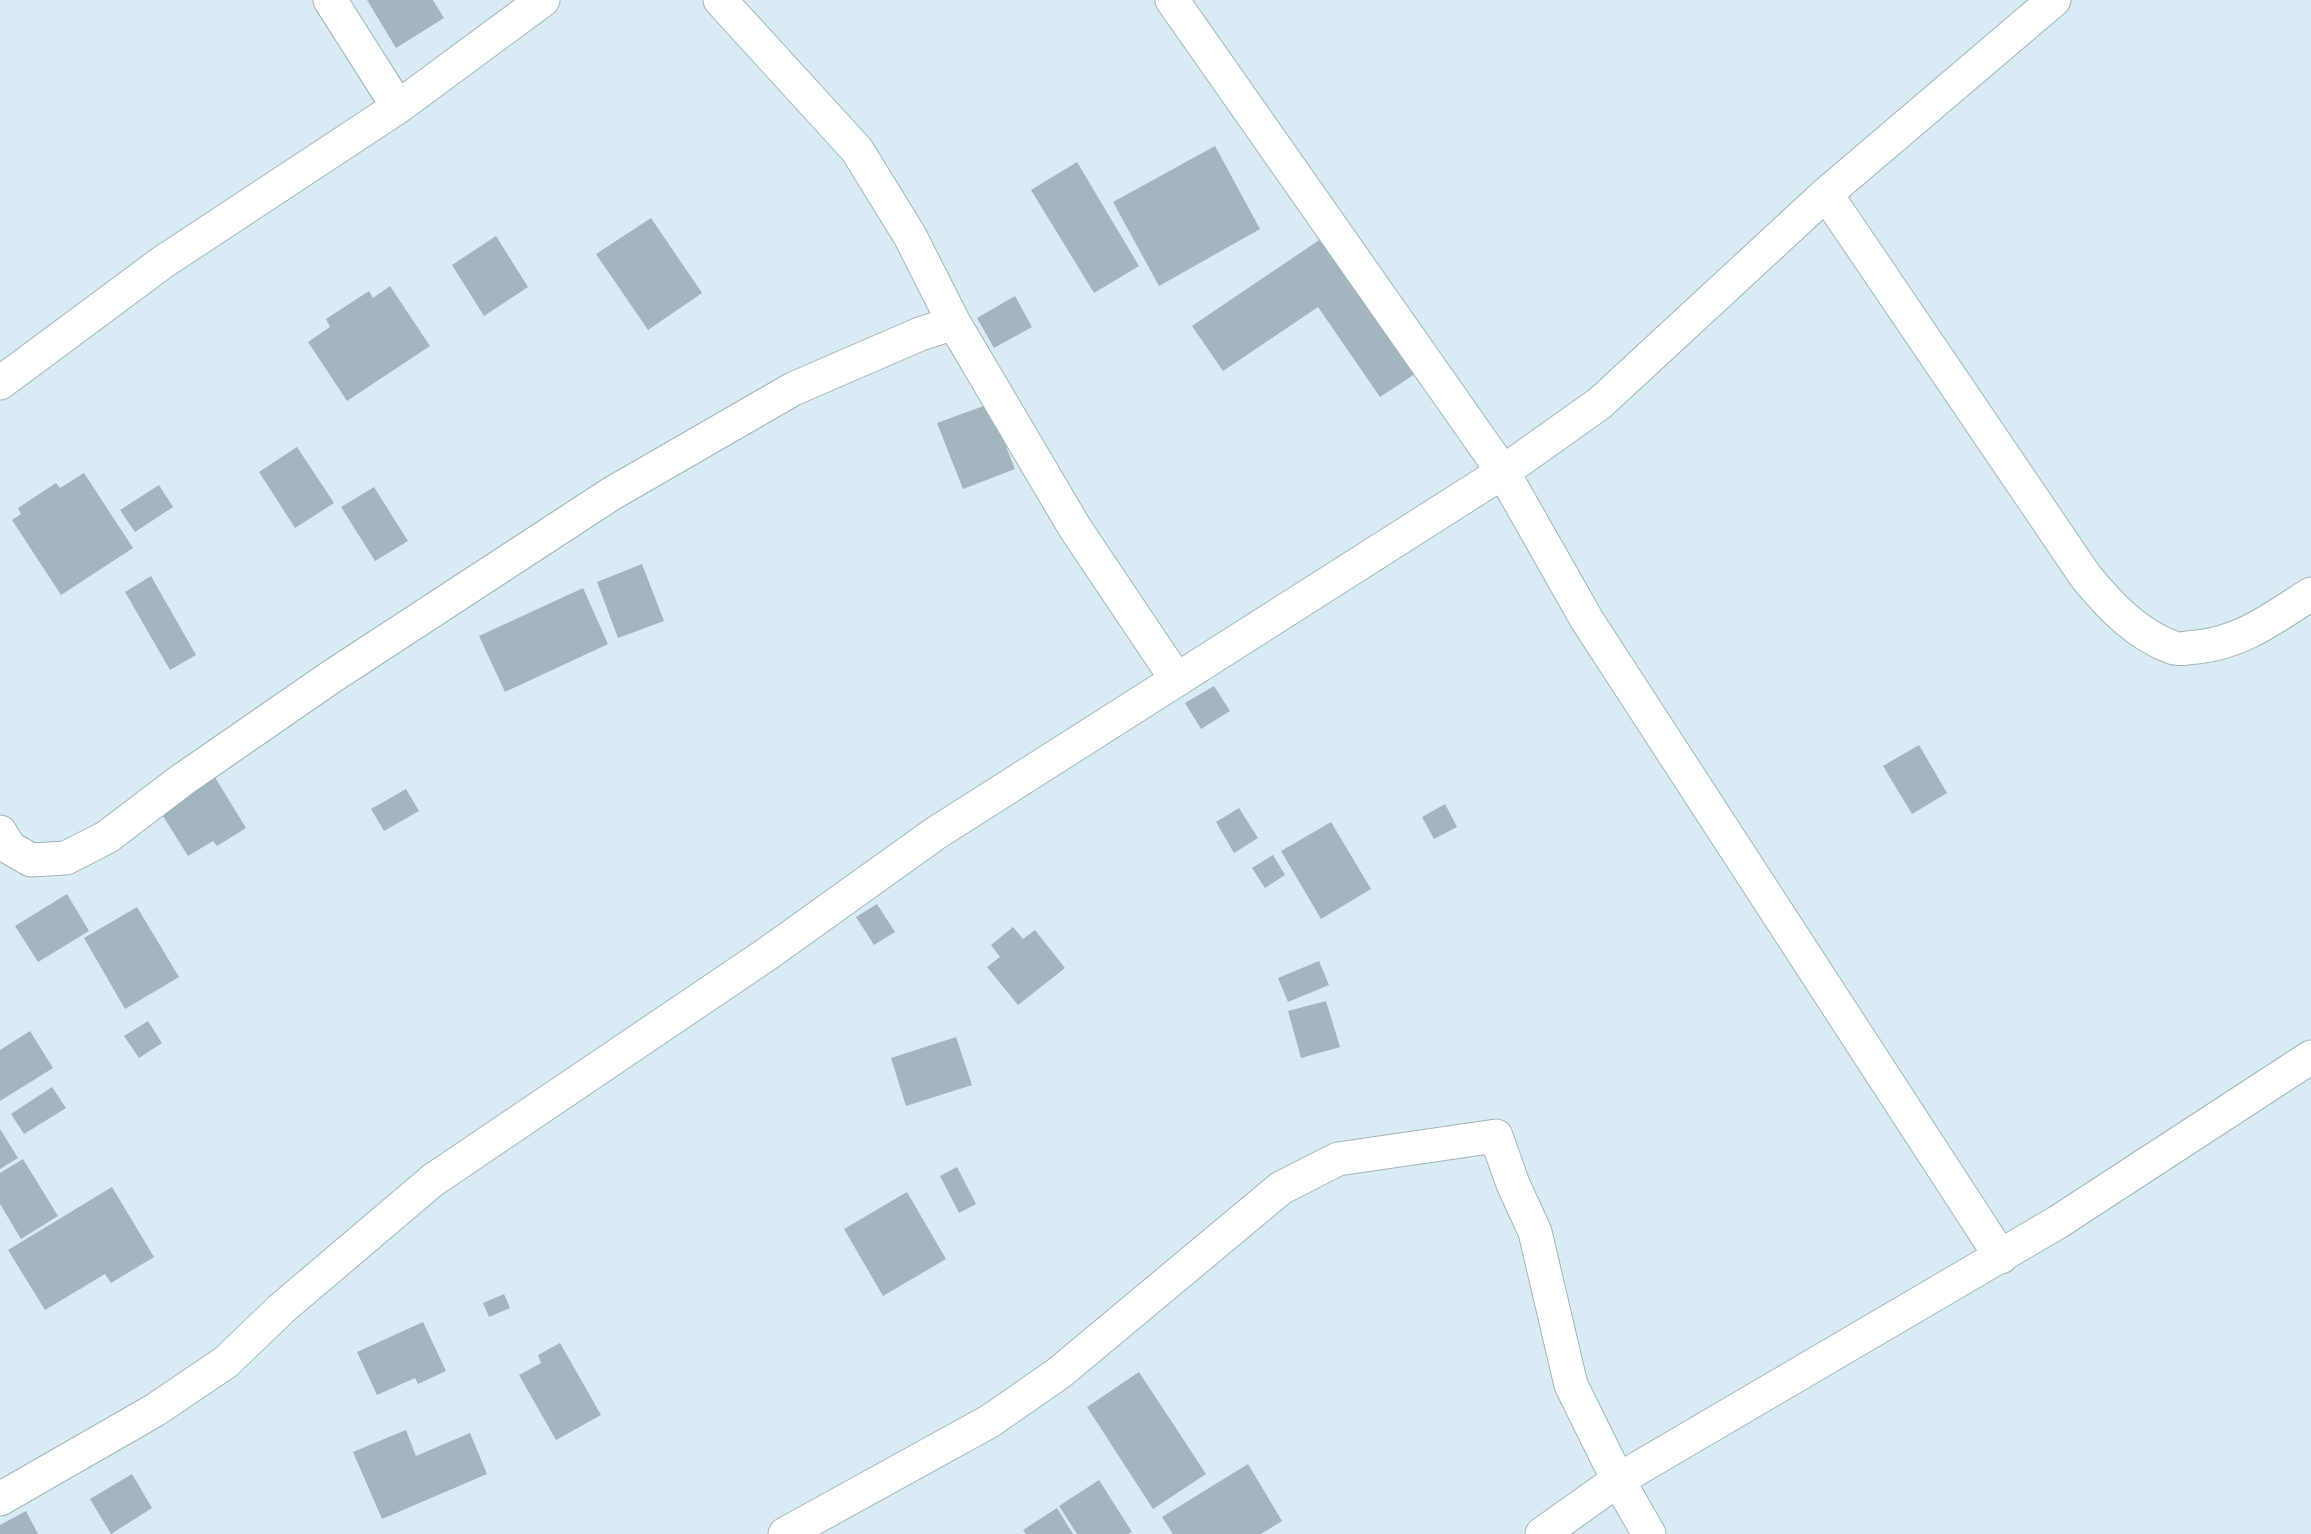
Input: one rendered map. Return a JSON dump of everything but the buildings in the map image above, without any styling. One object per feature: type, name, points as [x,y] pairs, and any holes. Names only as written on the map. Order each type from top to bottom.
[{"type":"street","points":[[330,0],[398,108]]},
{"type":"street","points":[[0,382],[163,262],[398,108],[543,0]]},
{"type":"street","points":[[720,0],[857,150],[910,236],[954,323],[1075,528],[1177,680]]},
{"type":"street","points":[[1172,0],[1503,472],[1587,620],[2001,1257]]},
{"type":"street","points":[[0,1499],[155,1410],[226,1362],[281,1309],[433,1180],[767,954],[936,833],[1503,472],[1600,404],[1826,194],[2054,0]]},
{"type":"street","points":[[1826,194],[2086,577],[2109,604],[2132,625],[2175,648],[2222,644],[2261,626],[2311,594]]},
{"type":"street","points":[[0,832],[10,848],[31,860],[66,858],[107,837],[182,780],[331,677],[611,494],[792,389],[921,334],[954,323]]},
{"type":"street","points":[[1542,1534],[1618,1480],[2001,1257],[2311,1058]]},
{"type":"street","points":[[785,1534],[990,1421],[1059,1373],[1281,1188],[1338,1159],[1496,1136],[1513,1184],[1535,1232],[1571,1385],[1618,1480],[1649,1534]]}]
